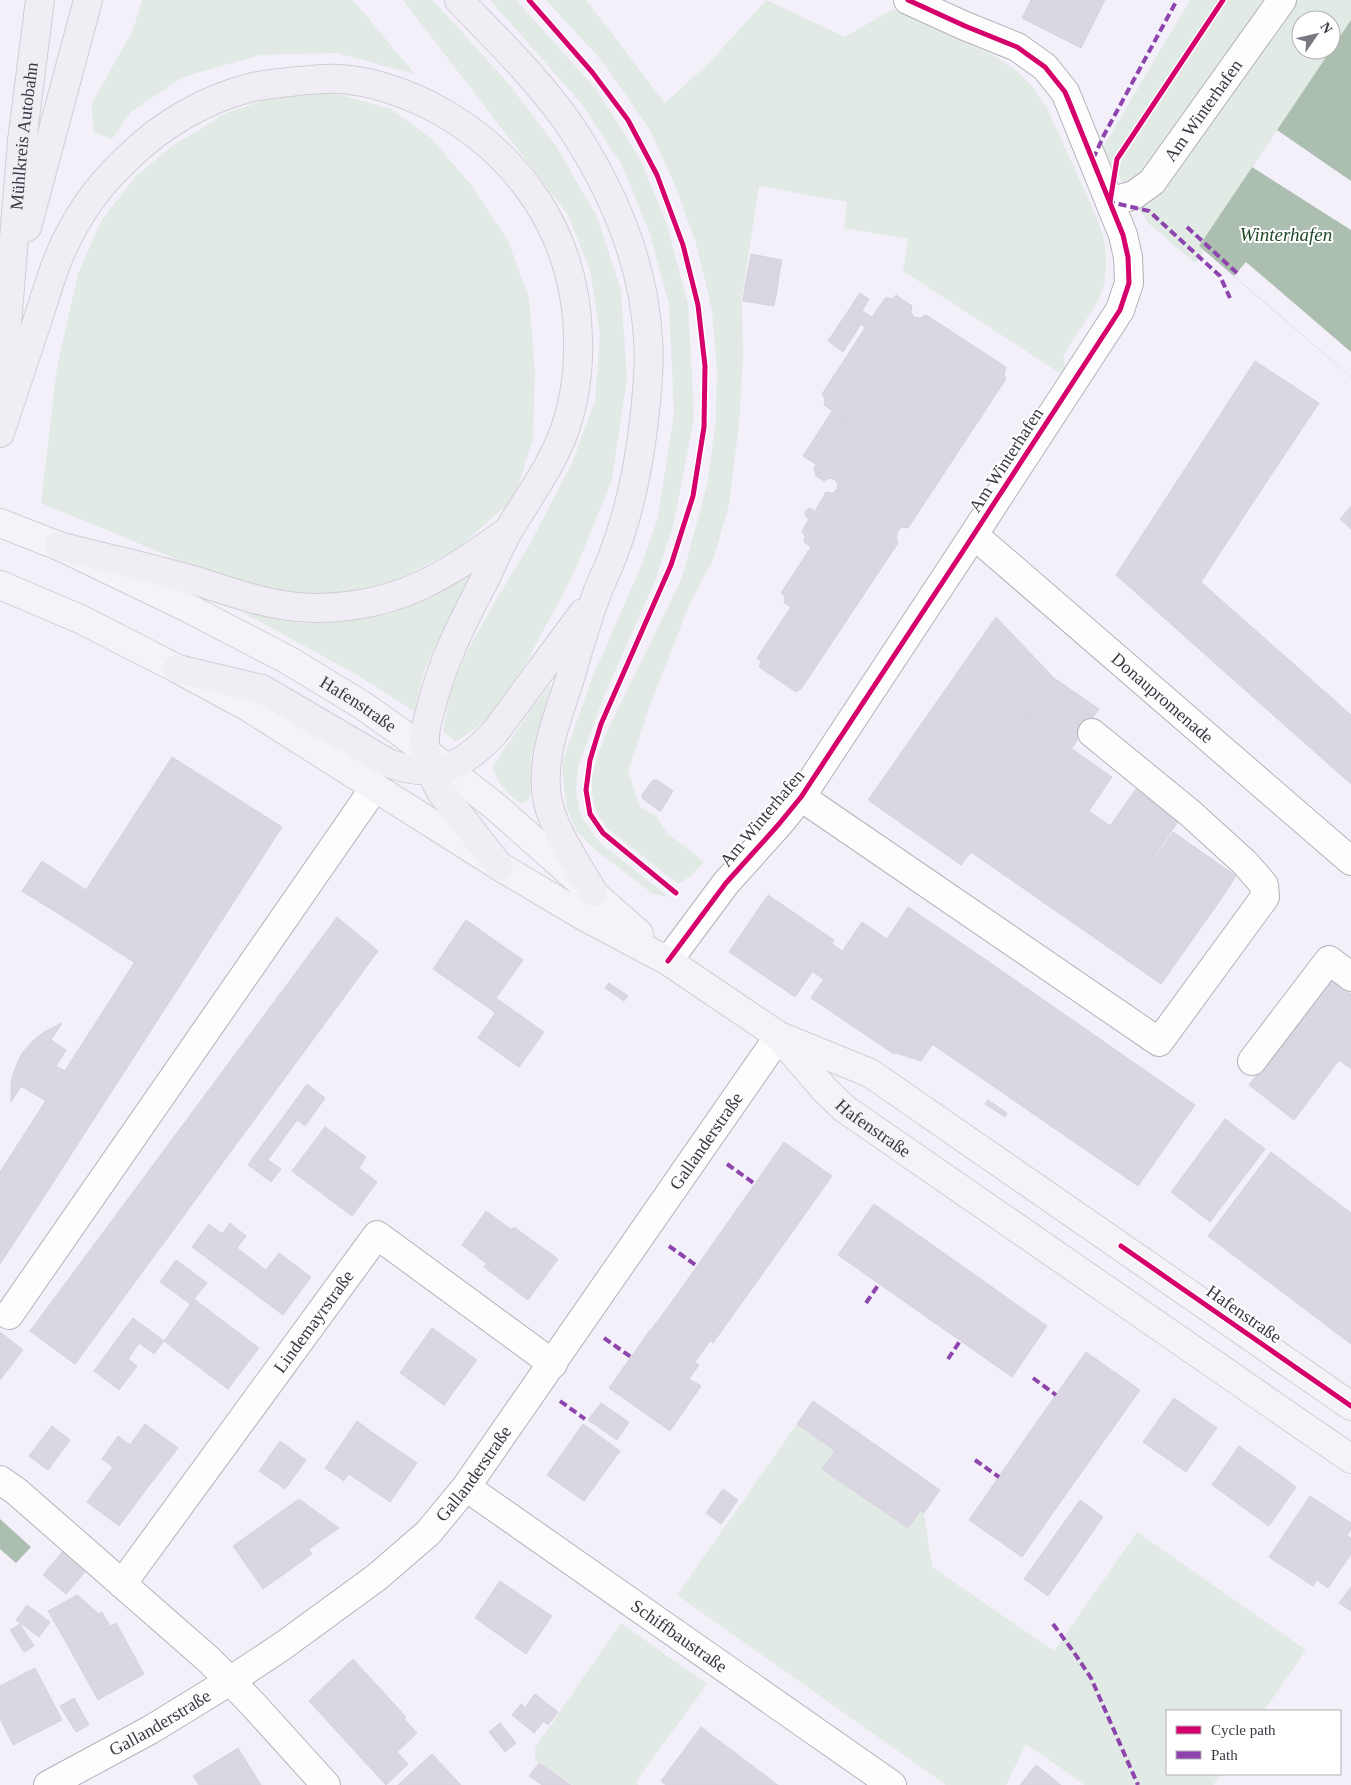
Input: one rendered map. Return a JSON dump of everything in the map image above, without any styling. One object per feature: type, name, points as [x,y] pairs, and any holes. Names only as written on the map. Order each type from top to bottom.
[{"type":"highway","name":"Mühlkreis Autobahn","points":[[5,399],[10,292],[22,141],[40,0]]},
{"type":"highway","points":[[10,292],[88,0]]},
{"type":"highway","points":[[459,0],[514,58],[574,131],[597,168],[615,206],[630,248],[642,292],[648,339],[647,384],[642,441],[635,482],[613,554],[596,596],[549,746],[546,789],[549,806],[556,824],[593,892]]},
{"type":"highway","points":[[0,434],[5,399],[57,262],[75,224],[110,177],[131,154],[158,132],[189,113],[217,99],[248,88],[277,83],[341,79],[374,85],[410,96],[444,113],[477,135],[506,160],[530,188],[553,227],[566,263],[575,299],[578,367],[565,429],[551,461],[536,488],[508,530],[464,618],[438,681],[425,738],[434,763],[441,792],[499,866]]},
{"type":"highway","points":[[59,546],[278,605],[304,608],[333,607],[382,599],[421,586],[470,558],[508,530]]},
{"type":"highway","points":[[178,669],[262,689],[388,763],[420,771],[434,763],[469,756],[480,748],[495,732],[596,596]]},
{"type":"main road","name":"Hafenstraße","points":[[0,523],[59,546],[190,609],[288,660],[362,705],[434,763],[497,808],[668,961]]},
{"type":"main road","name":"Hafenstraße","points":[[0,585],[80,619],[178,669],[248,708],[375,786],[499,866],[585,917],[668,961],[779,1036],[870,1073],[1351,1406]]},
{"type":"main road","name":"Hafenstraße","points":[[779,1036],[825,1090],[844,1108],[1351,1459]]},
{"type":"street","name":"Am Winterhafen","points":[[668,961],[726,883],[801,797],[1120,310],[1129,283],[1128,257],[1123,235],[1065,92],[1045,68],[1017,47],[908,0]]},
{"type":"street","name":"Am Winterhafen","points":[[1110,202],[1134,195],[1152,182],[1282,0]]},
{"type":"street","name":"Donaupromenade","points":[[974,535],[1351,861]]},
{"type":"street","points":[[801,797],[1159,1042],[1265,897],[1264,886],[1245,863],[1190,813],[1092,733]]},
{"type":"street","points":[[9,1315],[375,786]]},
{"type":"street","points":[[1252,1061],[1329,960],[1351,977]]},
{"type":"street","name":"Gallanderstraße","points":[[48,1785],[150,1730],[230,1681],[377,1578],[428,1533],[466,1487],[553,1364],[779,1036]]},
{"type":"street","name":"Lindemayrstraße","points":[[122,1584],[377,1235],[553,1364]]},
{"type":"street","points":[[0,1480],[208,1659],[326,1785]]},
{"type":"street","name":"Schiffbaustraße","points":[[466,1487],[892,1785]]},
{"type":"shaded area","points":[[142,0],[353,0],[415,74],[336,53],[260,55],[183,77],[131,112],[112,139],[93,132],[92,103],[133,30]]},
{"type":"shaded area","points":[[403,0],[433,0],[508,83],[556,146],[597,216],[621,290],[627,378],[612,479],[574,573],[517,680],[482,723],[456,742],[443,731],[451,691],[465,655],[530,544],[572,463],[595,401],[600,334],[590,270],[568,215]]},
{"type":"shaded area","points":[[490,0],[516,0],[596,89],[640,159],[667,225],[688,304],[694,417],[674,523],[655,581],[606,691],[578,767],[576,792],[580,813],[601,844],[669,897],[653,894],[593,848],[577,831],[566,806],[562,763],[593,676],[640,569],[658,517],[674,414],[669,305],[650,234],[623,167],[581,103]]},
{"type":"shaded area","points":[[546,0],[586,0],[665,103],[709,63],[766,0],[845,37],[893,9],[992,55],[1013,68],[1031,85],[1047,108],[1096,216],[1103,235],[1106,254],[1104,285],[1098,301],[1063,356],[1066,370],[1060,373],[903,271],[908,239],[844,228],[847,202],[759,186],[742,297],[743,360],[739,423],[729,505],[713,560],[690,603],[651,702],[628,772],[640,807],[657,817],[667,833],[704,862],[691,876],[678,884],[607,828],[596,811],[592,794],[592,777],[599,752],[610,725],[682,578],[708,481],[716,418],[717,369],[712,310],[696,243],[674,183],[650,130],[603,62]]},
{"type":"shaded area","points":[[1190,0],[1351,0],[1351,20],[1341,35],[1341,10],[1291,10],[1291,60],[1324,60],[1200,245],[1205,250],[1195,263],[1148,223],[1102,149]]},
{"type":"shaded area","points":[[334,93],[391,109],[432,139],[472,186],[508,241],[529,298],[535,371],[533,439],[514,499],[457,549],[393,582],[329,596],[263,590],[186,563],[41,503],[57,367],[78,274],[101,221],[136,176],[172,146],[226,113],[277,96]]},
{"type":"shaded area","points":[[476,570],[444,628],[424,671],[414,711],[357,675],[242,612],[300,623],[345,621],[392,613],[435,595]]},
{"type":"shaded area","points":[[551,684],[531,757],[530,797],[522,803],[503,788],[496,777],[493,766],[532,708]]},
{"type":"shaded area","points":[[797,1424],[924,1513],[932,1567],[1054,1651],[1137,1532],[1306,1650],[1265,1710],[1166,1710],[1166,1775],[1220,1775],[1213,1785],[1085,1785],[1026,1744],[1006,1785],[946,1785],[677,1595]]},
{"type":"shaded area","points":[[621,1623],[707,1684],[637,1780],[638,1785],[573,1785],[535,1760],[535,1748]]},
{"type":"water","name":"Winterhafen","points":[[1351,20],[1351,377],[1199,246],[1324,60],[1341,60],[1341,35]]},
{"type":"water","points":[[0,1519],[31,1547],[16,1563],[0,1549]]},
{"type":"pier","points":[[1277,130],[1351,181],[1351,230],[1252,167]]},
{"type":"pier","points":[[1246,262],[1351,352],[1351,377],[1234,276]]},
{"type":"building","points":[[1031,0],[1105,0],[1081,48],[1022,18]]},
{"type":"building","points":[[751,254],[782,260],[779,275],[748,270]]},
{"type":"building","points":[[748,270],[779,275],[777,291],[745,285]]},
{"type":"building","points":[[745,285],[777,291],[774,306],[743,301]]},
{"type":"building","points":[[860,293],[869,299],[862,311],[872,317],[886,297],[892,299],[896,295],[912,306],[911,312],[914,317],[846,420],[824,405],[825,399],[822,394],[865,328],[861,324],[843,352],[828,341]]},
{"type":"building","points":[[926,315],[1006,367],[1004,374],[1006,379],[908,528],[902,527],[898,531],[837,489],[838,484],[834,479],[829,478],[824,481],[816,476],[814,468],[914,317],[920,318]]},
{"type":"building","points":[[1255,361],[1319,403],[1248,510],[1185,469]]},
{"type":"building","points":[[832,411],[846,420],[817,465],[803,456]]},
{"type":"building","points":[[1185,469],[1248,510],[1201,582],[1279,651],[1245,690],[1116,575]]},
{"type":"building","points":[[837,489],[898,531],[896,537],[898,543],[801,689],[796,692],[759,667],[761,662],[757,658],[791,607],[784,603],[785,597],[781,593],[811,547],[804,542],[805,537],[802,531],[809,519],[806,517],[805,512],[809,508],[815,511],[826,492],[833,493]]},
{"type":"building","points":[[1351,506],[1351,529],[1340,519]]},
{"type":"building","points":[[996,617],[1054,678],[1027,717],[959,670]]},
{"type":"building","points":[[1279,651],[1351,715],[1351,784],[1245,690]]},
{"type":"building","points":[[959,670],[1027,717],[1003,751],[1219,902],[1161,984],[971,852],[961,865],[868,800]]},
{"type":"building","points":[[1054,678],[1099,709],[1071,749],[1027,717]]},
{"type":"building","points":[[1027,717],[1112,777],[1089,811],[1003,751]]},
{"type":"building","points":[[172,757],[282,827],[177,990],[67,919]]},
{"type":"building","points":[[653,780],[657,780],[673,791],[661,811],[642,798],[642,795]]},
{"type":"building","points":[[1136,789],[1179,820],[1154,857],[1110,826]]},
{"type":"building","points":[[1173,832],[1236,876],[1219,902],[1155,858]]},
{"type":"building","points":[[42,861],[86,890],[67,919],[22,891]]},
{"type":"building","points":[[768,895],[834,940],[795,997],[729,952]]},
{"type":"building","points":[[908,907],[989,962],[921,1061],[894,1054],[811,998],[862,922],[887,939]]},
{"type":"building","points":[[337,917],[378,951],[75,1364],[30,1331]]},
{"type":"building","points":[[466,920],[523,960],[489,1008],[433,969]]},
{"type":"building","points":[[831,943],[842,951],[823,979],[812,971]]},
{"type":"building","points":[[989,962],[1195,1105],[1138,1186],[932,1044]]},
{"type":"building","points":[[134,963],[177,990],[36,1209],[0,1185],[0,1172]]},
{"type":"building","points":[[1330,978],[1351,994],[1351,1069],[1339,1060],[1294,1120],[1249,1085]]},
{"type":"building","points":[[609,983],[628,996],[624,1001],[605,988]]},
{"type":"building","points":[[496,998],[544,1032],[519,1067],[478,1038],[495,1013],[489,1008]]},
{"type":"building","points":[[62,1023],[11,1102],[11,1083],[22,1053],[44,1032]]},
{"type":"building","points":[[51,1040],[66,1050],[56,1066],[65,1071],[46,1101],[21,1086]]},
{"type":"building","points":[[307,1084],[325,1098],[305,1126],[287,1112]]},
{"type":"building","points":[[988,1100],[1007,1113],[1005,1117],[985,1104]]},
{"type":"building","points":[[287,1112],[297,1120],[268,1160],[257,1152]]},
{"type":"building","points":[[1225,1119],[1265,1149],[1210,1222],[1171,1192]]},
{"type":"building","points":[[325,1127],[366,1157],[359,1168],[377,1182],[352,1216],[292,1171]]},
{"type":"building","points":[[784,1142],[832,1176],[773,1259],[726,1225]]},
{"type":"building","points":[[257,1152],[281,1169],[271,1182],[248,1165]]},
{"type":"building","points":[[1271,1152],[1351,1213],[1351,1344],[1208,1236]]},
{"type":"building","points":[[0,1185],[36,1209],[0,1264]]},
{"type":"building","points":[[874,1204],[961,1265],[925,1316],[838,1255]]},
{"type":"building","points":[[486,1211],[512,1230],[487,1264],[462,1245]]},
{"type":"building","points":[[230,1223],[246,1236],[237,1248],[266,1270],[279,1253],[311,1277],[283,1315],[192,1247],[209,1224],[222,1234]]},
{"type":"building","points":[[726,1225],[773,1259],[713,1343],[666,1310]]},
{"type":"building","points":[[514,1227],[558,1259],[528,1300],[484,1267]]},
{"type":"building","points":[[176,1260],[207,1283],[190,1304],[160,1282]]},
{"type":"building","points":[[961,1265],[1047,1326],[1012,1377],[925,1316]]},
{"type":"building","points":[[194,1299],[259,1348],[228,1389],[164,1341]]},
{"type":"building","points":[[666,1310],[710,1341],[695,1362],[650,1331]]},
{"type":"building","points":[[133,1318],[164,1341],[154,1354],[123,1331]]},
{"type":"building","points":[[432,1328],[477,1360],[444,1405],[400,1373]]},
{"type":"building","points":[[650,1330],[699,1365],[689,1379],[701,1386],[670,1431],[609,1388]]},
{"type":"building","points":[[123,1331],[139,1343],[128,1359],[137,1366],[119,1390],[94,1371]]},
{"type":"building","points":[[0,1332],[23,1350],[0,1380]]},
{"type":"building","points":[[1086,1352],[1140,1390],[1081,1473],[1027,1436]]},
{"type":"building","points":[[1174,1398],[1217,1428],[1186,1472],[1143,1442]]},
{"type":"building","points":[[813,1401],[940,1490],[924,1513],[797,1424]]},
{"type":"building","points":[[601,1403],[629,1422],[617,1440],[588,1420]]},
{"type":"building","points":[[357,1421],[376,1435],[344,1481],[325,1468]]},
{"type":"building","points":[[145,1424],[178,1448],[145,1491],[102,1459],[118,1436],[130,1445]]},
{"type":"building","points":[[583,1424],[620,1451],[584,1501],[547,1475]]},
{"type":"building","points":[[52,1426],[70,1440],[48,1470],[29,1456]]},
{"type":"building","points":[[376,1435],[417,1463],[390,1502],[349,1474]]},
{"type":"building","points":[[1027,1436],[1081,1473],[1022,1557],[969,1520]]},
{"type":"building","points":[[280,1441],[306,1460],[285,1489],[259,1471]]},
{"type":"building","points":[[1239,1446],[1283,1477],[1255,1516],[1212,1485]]},
{"type":"building","points":[[835,1451],[920,1511],[908,1528],[822,1469]]},
{"type":"building","points":[[113,1467],[145,1491],[119,1526],[87,1502]]},
{"type":"building","points":[[1283,1477],[1296,1487],[1269,1526],[1255,1516]]},
{"type":"building","points":[[723,1489],[738,1500],[721,1524],[706,1513]]},
{"type":"building","points":[[1310,1496],[1351,1523],[1351,1529],[1313,1586],[1269,1557]]},
{"type":"building","points":[[299,1499],[339,1528],[309,1549],[282,1511]]},
{"type":"building","points":[[1080,1500],[1103,1517],[1048,1596],[1024,1579]]},
{"type":"building","points":[[282,1511],[312,1554],[263,1589],[233,1546]]},
{"type":"building","points":[[1347,1535],[1351,1538],[1351,1554],[1328,1588],[1317,1580]]},
{"type":"building","points":[[62,1552],[85,1572],[66,1594],[43,1575]]},
{"type":"building","points":[[500,1581],[552,1616],[526,1654],[475,1618]]},
{"type":"building","points":[[1351,1587],[1351,1611],[1339,1603]]},
{"type":"building","points":[[77,1595],[99,1614],[62,1635],[48,1611]]},
{"type":"building","points":[[27,1605],[50,1622],[39,1637],[16,1620]]},
{"type":"building","points":[[102,1612],[110,1626],[116,1623],[144,1674],[98,1700],[62,1635]]},
{"type":"building","points":[[20,1624],[34,1646],[24,1652],[10,1630]]},
{"type":"building","points":[[353,1659],[406,1717],[362,1759],[309,1701]]},
{"type":"building","points":[[35,1668],[62,1720],[13,1745],[0,1719],[0,1686]]},
{"type":"building","points":[[535,1694],[558,1712],[548,1725],[526,1706]]},
{"type":"building","points":[[74,1698],[89,1725],[76,1732],[60,1706]]},
{"type":"building","points":[[521,1704],[544,1721],[534,1733],[512,1715]]},
{"type":"building","points":[[404,1719],[417,1733],[375,1773],[362,1759]]},
{"type":"building","points":[[500,1723],[516,1743],[505,1752],[489,1732]]},
{"type":"building","points":[[701,1727],[778,1785],[666,1785],[661,1781]]},
{"type":"building","points":[[238,1748],[261,1785],[199,1785],[193,1776]]},
{"type":"building","points":[[397,1752],[408,1764],[386,1785],[375,1773]]},
{"type":"building","points":[[432,1754],[461,1785],[398,1785]]},
{"type":"building","points":[[539,1763],[571,1785],[542,1785],[529,1776]]},
{"type":"building","points":[[1036,1765],[1061,1785],[1020,1785]]},
{"type":"marked path","points":[[1093,159],[1177,0]]},
{"type":"marked path","points":[[1111,199],[1110,202],[1149,211],[1220,276],[1230,298]]},
{"type":"marked path","points":[[1187,227],[1237,273]]},
{"type":"marked path","points":[[727,1164],[755,1184]]},
{"type":"marked path","points":[[669,1246],[697,1266]]},
{"type":"marked path","points":[[866,1303],[879,1284]]},
{"type":"marked path","points":[[604,1338],[631,1357]]},
{"type":"marked path","points":[[948,1359],[960,1341]]},
{"type":"marked path","points":[[1033,1378],[1056,1395]]},
{"type":"marked path","points":[[560,1401],[585,1419]]},
{"type":"marked path","points":[[975,1460],[999,1477]]},
{"type":"marked path","points":[[1053,1624],[1091,1678],[1138,1785]]},
{"type":"cycle path","points":[[529,0],[592,72],[628,120],[657,175],[683,245],[698,305],[705,366],[704,427],[693,496],[671,565],[601,724],[590,760],[586,790],[590,814],[603,833],[676,893]]},
{"type":"cycle path","points":[[668,961],[726,883],[801,797],[1120,310],[1129,283],[1128,257],[1123,235],[1065,92],[1045,67],[1017,47],[908,0]]},
{"type":"cycle path","points":[[1110,202],[1117,159],[1223,0]]},
{"type":"cycle path","points":[[1121,1246],[1351,1406]]}]
